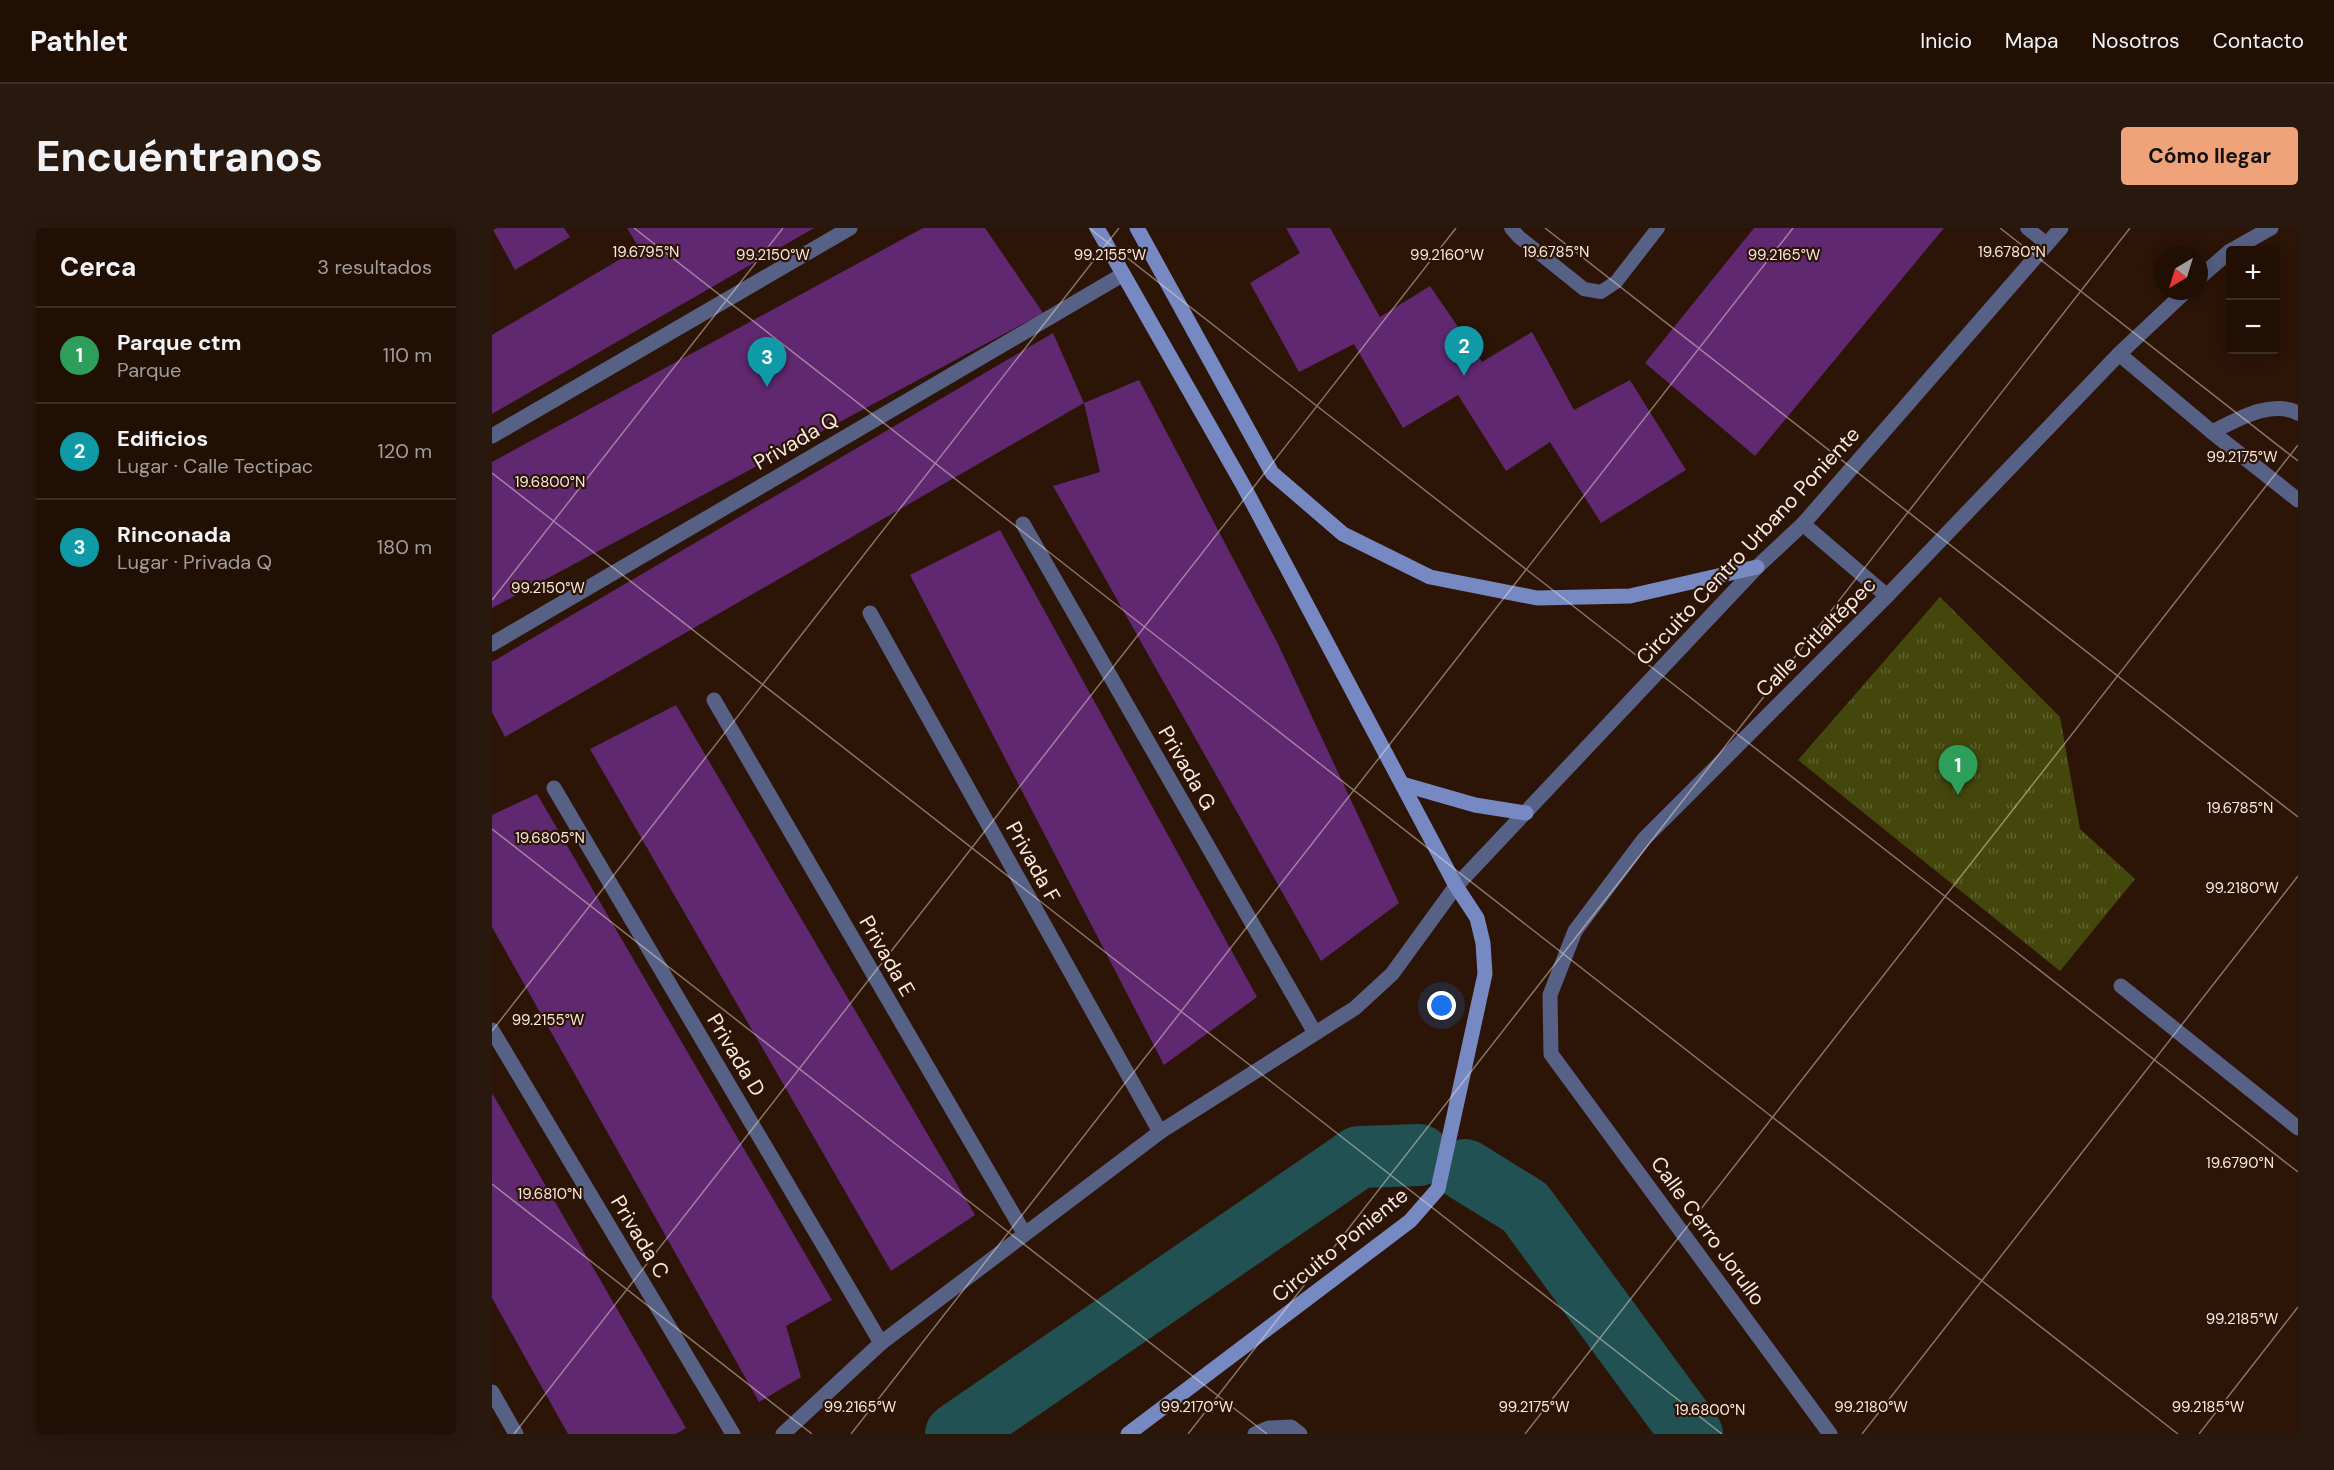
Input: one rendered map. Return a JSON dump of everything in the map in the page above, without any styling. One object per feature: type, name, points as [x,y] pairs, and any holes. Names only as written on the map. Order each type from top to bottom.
[{"type":"main road","name":"Circuito Poniente","points":[[1097,228],[1244,485],[1456,886],[1476,918],[1483,943],[1485,974],[1438,1189],[1410,1221],[1128,1434]]},
{"type":"main road","points":[[1137,228],[1272,472],[1343,534],[1430,577],[1537,598],[1630,596],[1757,567]]},
{"type":"main road","points":[[1402,784],[1475,805],[1526,813]]},
{"type":"street","points":[[492,436],[850,228]]},
{"type":"street","name":"Circuito Centro Urbano Poniente","points":[[783,1434],[881,1344],[1024,1233],[1160,1132],[1354,1008],[1392,974],[1456,886],[1757,567],[1803,524],[2061,228]]},
{"type":"street","points":[[2240,246],[2271,228]]},
{"type":"street","points":[[2208,270],[2226,255]]},
{"type":"street","name":"Privada Q","points":[[492,644],[1122,275]]},
{"type":"street","name":"Calle Citlaltépec","points":[[1551,1054],[1550,994],[1575,931],[1644,838],[1887,596],[2119,354],[2176,300]]},
{"type":"street","points":[[2119,354],[2298,500]]},
{"type":"street","points":[[2212,432],[2251,413],[2287,408],[2298,413]]},
{"type":"street","name":"Privada G","points":[[1023,524],[1315,1033]]},
{"type":"street","points":[[1803,524],[1887,596]]},
{"type":"street","name":"Privada F","points":[[870,614],[1160,1132]]},
{"type":"street","name":"Privada E","points":[[714,700],[1024,1233]]},
{"type":"street","name":"Privada D","points":[[554,788],[881,1344]]},
{"type":"street","points":[[2121,986],[2298,1128]]},
{"type":"street","name":"Privada C","points":[[492,1030],[733,1434]]},
{"type":"street","name":"Calle Cerro Jorullo","points":[[1551,1054],[1830,1434]]},
{"type":"street","points":[[492,1392],[516,1434]]},
{"type":"street","points":[[1255,1434],[1269,1428],[1291,1426],[1300,1434]]},
{"type":"lane","points":[[1511,228],[1584,289],[1601,292],[1616,282],[1658,228]]},
{"type":"lane","points":[[2026,228],[2048,244]]},
{"type":"green space","points":[[1940,597],[2060,717],[2080,829],[2135,879],[2060,971],[1798,760]]},
{"type":"building","points":[[492,228],[564,228],[570,237],[515,270]]},
{"type":"building","points":[[627,228],[814,228],[492,414],[492,335],[639,248]]},
{"type":"building","points":[[923,228],[985,228],[1043,313],[492,608],[492,462]]},
{"type":"building","points":[[1286,228],[1330,228],[1380,317],[1430,286],[1482,362],[1532,332],[1574,410],[1630,380],[1686,470],[1601,523],[1550,442],[1506,471],[1458,395],[1403,428],[1354,344],[1299,372],[1250,283],[1300,253]]},
{"type":"building","points":[[1754,228],[1944,228],[1755,456],[1645,363]]},
{"type":"building","points":[[1053,333],[1084,403],[505,737],[492,712],[492,662]]},
{"type":"building","points":[[1139,380],[1277,642],[1399,903],[1321,961],[1053,486],[1100,472],[1084,403]]},
{"type":"building","points":[[1000,530],[1257,997],[1164,1065],[910,575]]},
{"type":"building","points":[[676,705],[975,1215],[891,1271],[590,749]]},
{"type":"building","points":[[537,794],[832,1300],[786,1326],[801,1377],[759,1402],[492,927],[492,815]]},
{"type":"building","points":[[492,1093],[686,1428],[676,1434],[568,1434],[492,1298]]},
{"type":"waterway","points":[[956,1434],[1359,1157],[1419,1155]]},
{"type":"waterway","points":[[1465,1170],[1525,1207],[1692,1434]]},
{"type":"place","name":"Edificios","points":[[1464,376]]},
{"type":"place","name":"Rinconada","points":[[767,387]]},
{"type":"place","name":"Parque ctm","points":[[1958,795]]}]
